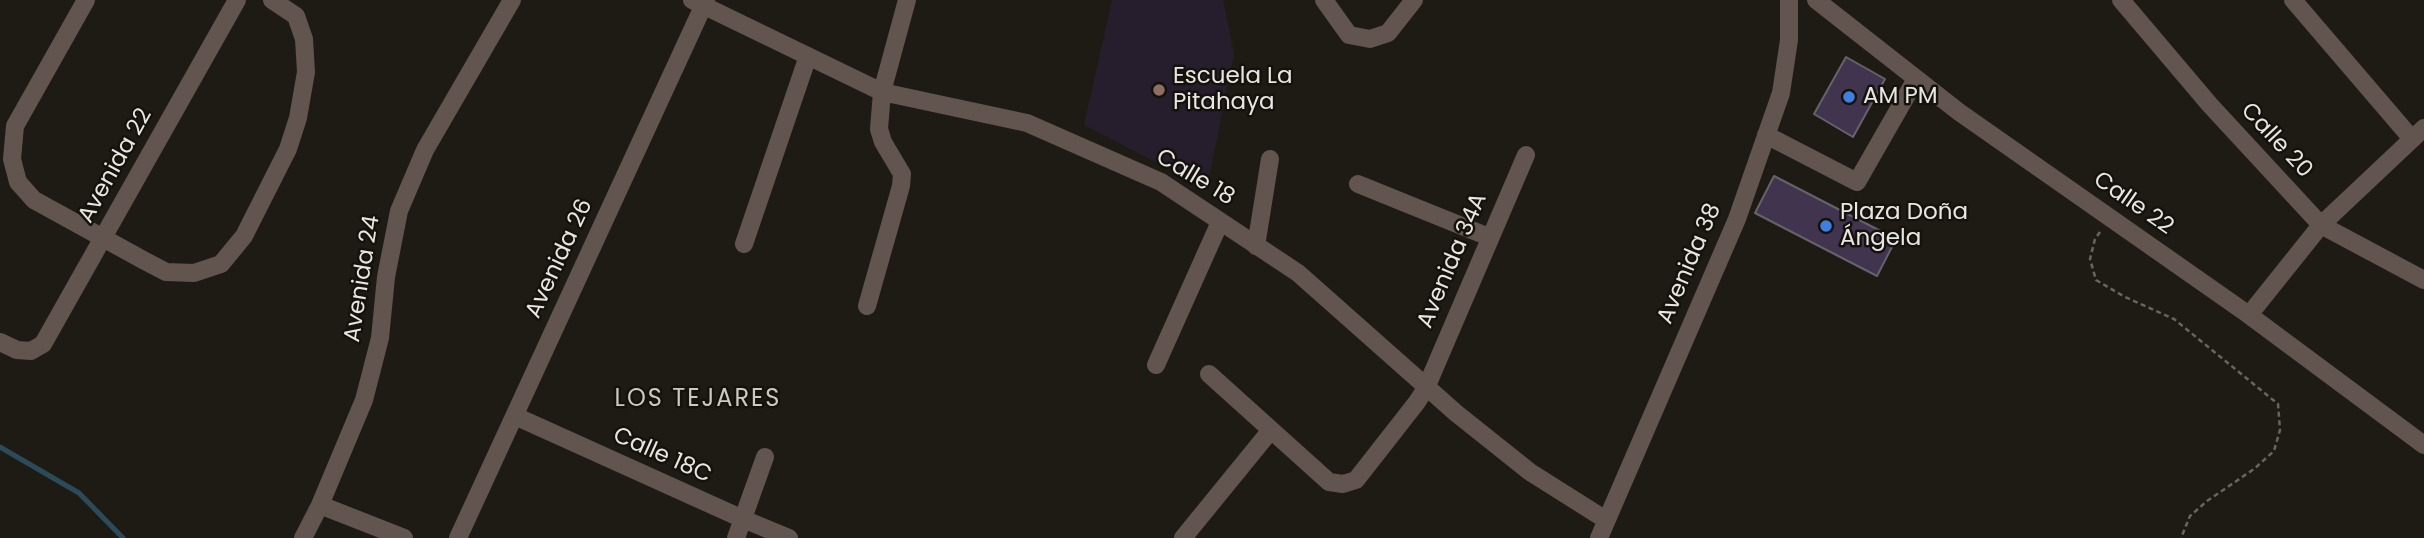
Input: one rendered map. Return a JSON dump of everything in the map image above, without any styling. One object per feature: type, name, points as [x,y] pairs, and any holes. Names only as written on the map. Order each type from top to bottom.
[{"type":"street","points":[[86,0],[15,126],[11,147],[18,182],[34,200],[166,272],[194,273],[221,264],[244,236],[288,149],[298,118],[306,72],[304,39],[296,16],[272,0]]},
{"type":"street","name":"Avenida 22","points":[[0,342],[17,350],[31,351],[43,344],[237,0]]},
{"type":"street","name":"Avenida 24","points":[[303,538],[365,400],[380,338],[386,277],[399,211],[425,150],[512,0]]},
{"type":"street","points":[[867,306],[901,186],[902,174],[879,130],[882,92],[907,0]]},
{"type":"street","points":[[1324,0],[1349,35],[1370,39],[1388,33],[1414,0]]},
{"type":"street","name":"Avenida 38","points":[[1599,538],[1737,219],[1781,93],[1789,40],[1789,0]]},
{"type":"street","name":"Calle 22","points":[[1816,0],[1959,112],[2249,315],[2424,445]]},
{"type":"street","name":"Calle 20","points":[[2121,0],[2210,105],[2321,225],[2424,280]]},
{"type":"street","points":[[2249,315],[2321,225],[2418,134],[2293,0]]},
{"type":"street","name":"Calle 18","points":[[701,2],[882,92],[1027,123],[1161,182],[1298,274],[1426,388],[1530,472],[1606,520]]},
{"type":"street","name":"Avenida 26","points":[[458,538],[701,2]]},
{"type":"street","points":[[744,244],[808,56]]},
{"type":"street","points":[[1766,135],[1857,182],[1916,79]]},
{"type":"street","name":"Avenida 34A","points":[[1209,374],[1329,482],[1343,484],[1356,480],[1426,388],[1525,155]]},
{"type":"street","points":[[1256,246],[1270,159]]},
{"type":"street","points":[[1358,184],[1489,237]]},
{"type":"street","points":[[1156,365],[1220,222]]},
{"type":"street","name":"Calle 18C","points":[[514,416],[789,538]]},
{"type":"street","points":[[1183,538],[1271,430]]},
{"type":"street","points":[[736,538],[765,457]]},
{"type":"street","points":[[320,505],[404,538]]},
{"type":"path","points":[[2109,218],[2095,239],[2090,259],[2096,280],[2124,297],[2174,319],[2277,404],[2280,430],[2274,452],[2190,516],[2181,538]]},
{"type":"shaded area","name":"Escuela La Pitahaya","points":[[1112,0],[1223,0],[1234,54],[1207,188],[1084,125]]},
{"type":"building","name":"Plaza Doña Ángela","points":[[1846,57],[1885,79],[1853,137],[1814,114]]},
{"type":"building","name":"Plaza Doña Ángela","points":[[1774,176],[1896,239],[1877,276],[1755,213]]},
{"type":"waterway","points":[[0,447],[79,493],[123,538]]},
{"type":"place","name":"Escuela La Pitahaya","points":[[1159,90]]},
{"type":"place","name":"AM PM","points":[[1849,97]]},
{"type":"place","name":"Plaza Doña Ángela","points":[[1826,226]]},
{"type":"district","name":"LOS TEJARES","points":[[698,400]]}]
